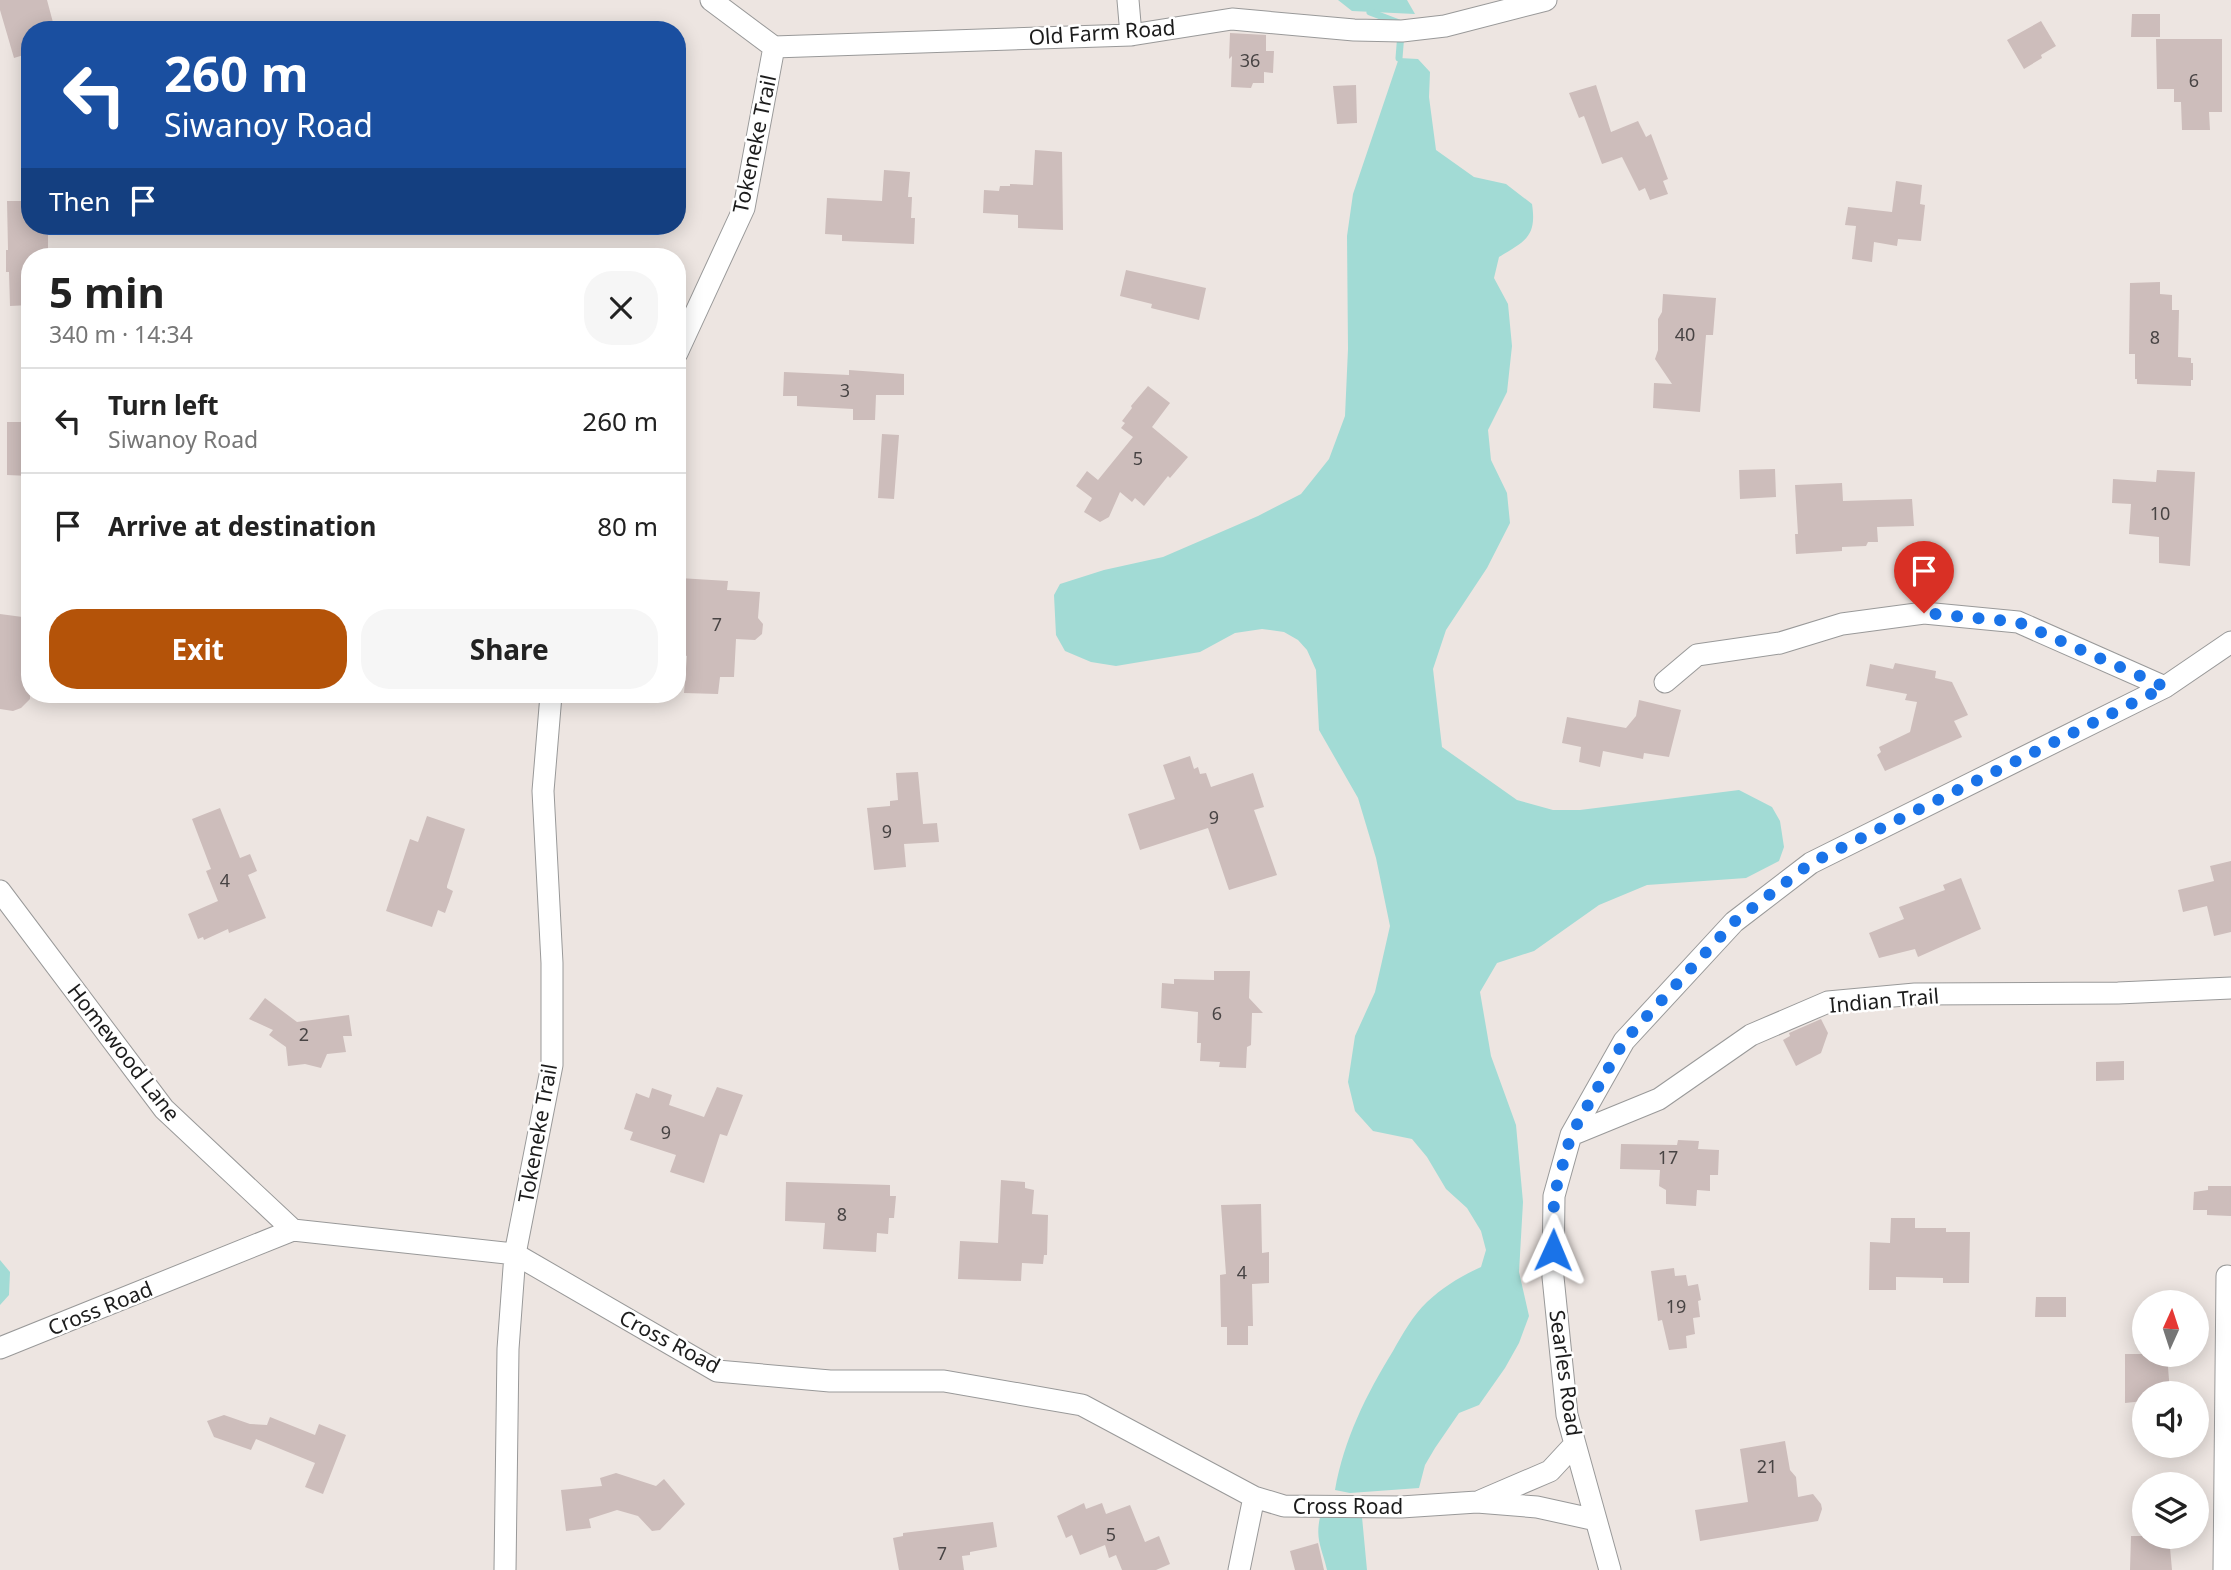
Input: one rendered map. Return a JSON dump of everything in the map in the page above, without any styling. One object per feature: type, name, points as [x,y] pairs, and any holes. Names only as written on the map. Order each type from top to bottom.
[{"type":"street","points":[[711,0],[774,47]]},
{"type":"street","points":[[1128,0],[1131,35]]},
{"type":"street","name":"Old Farm Road","points":[[774,47],[1131,35],[1232,19],[1354,30],[1402,31],[1445,26],[1546,0]]},
{"type":"street","name":"Tokeneke Trail","points":[[686,334],[744,208],[774,47]]},
{"type":"street","points":[[1665,682],[1698,655],[1780,643],[1842,624],[1924,613],[2018,622],[2165,687]]},
{"type":"street","name":"Searles Road","points":[[1610,1570],[1567,1415],[1553,1277],[1554,1196],[1571,1135],[1624,1041],[1734,922],[1811,863],[2165,687],[2231,642]]},
{"type":"street","name":"Tokeneke Trail","points":[[505,1570],[508,1349],[515,1254],[552,1065],[552,963],[543,791],[550,703]]},
{"type":"street","name":"Homewood Lane","points":[[0,891],[164,1109],[293,1230]]},
{"type":"street","name":"Indian Trail","points":[[1571,1135],[1659,1099],[1751,1035],[1828,1002],[1915,995],[2118,993],[2231,988]]},
{"type":"street","name":"Cross Road","points":[[0,1348],[293,1230],[515,1254],[717,1371],[830,1381],[944,1381],[1082,1405],[1254,1497],[1284,1506],[1401,1507],[1478,1502],[1537,1507],[1596,1520]]},
{"type":"street","points":[[2224,1570],[2227,1276],[2231,1277]]},
{"type":"street","name":"Cross Road","points":[[1478,1502],[1550,1471],[1575,1444]]},
{"type":"street","points":[[1239,1570],[1254,1497]]},
{"type":"water","points":[[1338,0],[1407,0],[1415,14],[1352,11]]},
{"type":"water","points":[[1399,58],[1418,59],[1430,72],[1429,97],[1436,150],[1474,177],[1506,184],[1532,204],[1533,215],[1533,224],[1527,237],[1499,257],[1494,278],[1508,304],[1512,346],[1507,392],[1488,430],[1491,460],[1507,493],[1510,523],[1487,568],[1446,630],[1433,669],[1442,747],[1517,800],[1553,810],[1580,810],[1739,790],[1772,807],[1780,821],[1784,847],[1779,861],[1746,878],[1647,885],[1599,905],[1534,951],[1497,963],[1480,992],[1491,1056],[1516,1125],[1523,1202],[1519,1272],[1529,1316],[1519,1343],[1505,1368],[1479,1405],[1459,1413],[1435,1448],[1425,1465],[1419,1488],[1350,1493],[1335,1490],[1339,1471],[1350,1435],[1374,1384],[1417,1313],[1446,1287],[1481,1267],[1486,1250],[1481,1231],[1467,1208],[1446,1189],[1427,1157],[1412,1139],[1373,1131],[1355,1111],[1348,1082],[1355,1036],[1375,992],[1390,926],[1376,858],[1358,798],[1319,730],[1316,670],[1307,650],[1298,640],[1284,632],[1262,629],[1235,633],[1200,652],[1116,666],[1091,662],[1065,651],[1056,635],[1054,595],[1060,584],[1104,570],[1163,557],[1258,516],[1301,494],[1329,459],[1345,416],[1348,349],[1347,236],[1353,194]]},
{"type":"water","points":[[0,1260],[10,1272],[9,1295],[0,1305]]},
{"type":"water","points":[[1320,1517],[1362,1517],[1367,1570],[1327,1570],[1319,1538]]},
{"type":"building","points":[[0,0],[47,0],[53,21],[21,21],[21,56],[14,58],[0,10]]},
{"type":"building","points":[[2132,14],[2160,14],[2160,37],[2131,37]]},
{"type":"building","points":[[2041,21],[2056,46],[2024,69],[2007,40]]},
{"type":"building","points":[[1230,33],[1266,35],[1266,51],[1274,51],[1273,73],[1264,72],[1264,83],[1253,83],[1251,88],[1231,87]]},
{"type":"building","points":[[2156,39],[2222,39],[2222,112],[2209,112],[2210,130],[2182,130],[2181,102],[2174,102],[2174,89],[2157,89]]},
{"type":"building","points":[[1356,85],[1357,123],[1337,124],[1333,86]]},
{"type":"building","points":[[1596,85],[1611,132],[1638,121],[1646,137],[1651,134],[1668,179],[1663,181],[1668,194],[1650,200],[1645,188],[1639,191],[1622,157],[1602,164],[1584,116],[1579,118],[1569,93]]},
{"type":"building","points":[[1035,150],[1062,152],[1063,230],[1018,228],[1018,215],[983,213],[984,190],[999,191],[1000,186],[1010,184],[1033,185]]},
{"type":"building","points":[[884,170],[910,172],[908,197],[912,197],[911,218],[915,218],[914,244],[842,241],[842,235],[825,234],[827,198],[882,201]]},
{"type":"building","points":[[1896,181],[1922,185],[1920,204],[1925,205],[1921,241],[1898,239],[1897,246],[1874,242],[1872,262],[1852,259],[1856,226],[1845,225],[1848,207],[1892,212]]},
{"type":"building","points":[[7,201],[21,201],[21,235],[48,235],[48,248],[21,248],[21,305],[10,306],[9,272],[6,272]]},
{"type":"building","points":[[1126,270],[1206,288],[1199,320],[1151,308],[1152,304],[1120,296]]},
{"type":"building","points":[[2160,282],[2160,294],[2172,295],[2172,310],[2179,310],[2178,357],[2191,358],[2191,386],[2137,384],[2135,379],[2135,354],[2129,354],[2130,283]]},
{"type":"building","points":[[1663,294],[1716,298],[1713,335],[1706,335],[1700,412],[1653,408],[1654,383],[1672,384],[1655,359]]},
{"type":"building","points":[[849,370],[904,374],[904,395],[876,395],[875,420],[853,420],[853,409],[797,406],[797,396],[783,396],[784,372],[849,375]]},
{"type":"building","points":[[1148,386],[1170,403],[1152,427],[1188,457],[1170,478],[1168,476],[1144,506],[1135,498],[1132,502],[1120,492],[1109,517],[1100,522],[1084,512],[1092,498],[1076,486],[1087,471],[1098,480],[1133,437],[1121,428],[1125,423],[1122,421]]},
{"type":"building","points":[[7,422],[21,422],[21,476],[7,475]]},
{"type":"building","points":[[882,434],[899,435],[894,499],[878,498]]},
{"type":"building","points":[[1775,469],[1776,497],[1740,499],[1739,470]]},
{"type":"building","points":[[2157,470],[2195,472],[2190,566],[2159,563],[2159,537],[2129,534],[2131,504],[2112,503],[2113,479],[2156,482]]},
{"type":"building","points":[[1842,483],[1843,501],[1912,499],[1914,526],[1877,527],[1878,542],[1868,542],[1866,546],[1842,547],[1842,551],[1796,554],[1795,534],[1798,534],[1795,485]]},
{"type":"building","points":[[686,578],[728,581],[727,590],[760,592],[758,618],[763,624],[762,634],[755,640],[736,639],[734,677],[720,677],[718,694],[686,693]]},
{"type":"building","points":[[0,614],[21,617],[21,703],[26,703],[13,711],[0,709]]},
{"type":"building","points":[[1895,663],[1936,671],[1935,678],[1952,682],[1968,715],[1954,721],[1962,737],[1885,771],[1877,755],[1881,752],[1879,747],[1910,732],[1917,702],[1905,700],[1907,694],[1866,686],[1870,664],[1893,669]]},
{"type":"building","points":[[1639,700],[1681,710],[1669,757],[1644,753],[1643,759],[1603,751],[1600,767],[1579,762],[1581,747],[1562,743],[1567,717],[1626,728],[1636,716]]},
{"type":"building","points":[[1190,756],[1194,769],[1198,767],[1200,774],[1206,773],[1211,787],[1253,773],[1264,807],[1254,810],[1277,875],[1229,890],[1208,828],[1140,850],[1128,814],[1175,799],[1163,765]]},
{"type":"building","points":[[918,772],[923,824],[937,823],[939,842],[904,844],[906,867],[874,870],[867,808],[890,806],[890,801],[898,800],[896,773]]},
{"type":"building","points":[[220,808],[240,858],[250,854],[257,871],[248,875],[266,918],[229,933],[228,929],[204,940],[203,937],[198,939],[188,914],[218,901],[206,871],[211,869],[192,819]]},
{"type":"building","points":[[427,816],[465,829],[447,886],[453,891],[445,913],[438,910],[432,927],[386,911],[410,839],[418,842]]},
{"type":"building","points":[[2231,861],[2231,932],[2214,936],[2207,906],[2183,912],[2178,890],[2214,881],[2210,866]]},
{"type":"building","points":[[1961,878],[1981,929],[1918,957],[1915,949],[1879,958],[1869,933],[1904,919],[1899,907],[1945,890],[1943,885]]},
{"type":"building","points":[[1214,971],[1250,971],[1249,998],[1263,1013],[1252,1013],[1251,1045],[1247,1047],[1246,1068],[1219,1067],[1220,1062],[1200,1061],[1201,1043],[1197,1043],[1198,1012],[1161,1008],[1162,983],[1174,984],[1174,979],[1214,980]]},
{"type":"building","points":[[265,998],[297,1022],[349,1015],[352,1036],[343,1036],[346,1052],[327,1054],[321,1068],[305,1064],[288,1066],[286,1047],[269,1035],[273,1030],[249,1019]]},
{"type":"building","points":[[1821,1019],[1828,1033],[1821,1053],[1796,1066],[1783,1040],[1790,1036],[1789,1033]]},
{"type":"building","points":[[2124,1061],[2124,1080],[2096,1081],[2096,1062]]},
{"type":"building","points":[[717,1087],[743,1095],[727,1136],[720,1134],[704,1183],[670,1172],[676,1155],[630,1140],[633,1132],[624,1129],[636,1093],[649,1098],[652,1088],[672,1095],[669,1105],[704,1117]]},
{"type":"building","points":[[1678,1140],[1699,1141],[1698,1149],[1719,1150],[1718,1175],[1710,1175],[1710,1191],[1697,1190],[1696,1206],[1666,1204],[1666,1190],[1659,1186],[1660,1170],[1620,1169],[1621,1144],[1677,1145]]},
{"type":"building","points":[[1001,1180],[1025,1182],[1025,1188],[1034,1190],[1032,1214],[1048,1215],[1047,1255],[1044,1255],[1043,1264],[1022,1263],[1021,1281],[958,1279],[960,1241],[998,1243]]},
{"type":"building","points":[[786,1182],[890,1185],[890,1196],[896,1196],[894,1218],[889,1218],[888,1234],[877,1233],[876,1252],[823,1249],[825,1223],[785,1221]]},
{"type":"building","points":[[2208,1186],[2231,1186],[2231,1216],[2207,1215],[2207,1210],[2193,1210],[2194,1192],[2208,1190]]},
{"type":"building","points":[[1261,1204],[1262,1253],[1269,1252],[1269,1283],[1252,1284],[1253,1326],[1248,1326],[1248,1345],[1227,1345],[1227,1327],[1221,1327],[1220,1275],[1226,1274],[1221,1205]]},
{"type":"building","points":[[1891,1218],[1915,1218],[1915,1228],[1946,1228],[1946,1232],[1970,1232],[1969,1283],[1943,1283],[1943,1278],[1896,1277],[1896,1290],[1869,1290],[1870,1242],[1890,1243]]},
{"type":"building","points":[[1674,1268],[1675,1276],[1686,1275],[1688,1286],[1698,1284],[1700,1317],[1693,1318],[1695,1334],[1686,1336],[1687,1348],[1669,1350],[1662,1320],[1658,1321],[1651,1271]]},
{"type":"building","points":[[2036,1297],[2066,1297],[2066,1317],[2035,1317]]},
{"type":"building","points":[[2125,1354],[2132,1354],[2132,1367],[2168,1367],[2169,1381],[2132,1381],[2132,1402],[2125,1403]]},
{"type":"building","points":[[224,1415],[250,1424],[267,1425],[270,1417],[315,1435],[319,1424],[346,1435],[323,1494],[305,1487],[315,1463],[256,1439],[251,1450],[214,1437],[207,1421]]},
{"type":"building","points":[[1785,1441],[1790,1470],[1796,1477],[1798,1497],[1813,1494],[1822,1509],[1818,1521],[1700,1541],[1695,1510],[1748,1502],[1740,1449]]},
{"type":"building","points":[[616,1473],[656,1486],[664,1479],[685,1504],[660,1530],[652,1531],[638,1516],[617,1510],[589,1519],[591,1528],[566,1531],[561,1490],[602,1486],[600,1478]]},
{"type":"building","points":[[1084,1503],[1086,1509],[1102,1503],[1106,1514],[1130,1505],[1145,1542],[1159,1536],[1170,1564],[1156,1570],[1122,1570],[1116,1555],[1109,1558],[1105,1545],[1080,1555],[1072,1535],[1066,1538],[1057,1516]]},
{"type":"building","points":[[993,1522],[997,1547],[962,1556],[964,1570],[899,1570],[893,1538],[903,1536],[903,1533]]},
{"type":"building","points":[[2131,1536],[2132,1549],[2170,1549],[2172,1570],[2130,1570]]},
{"type":"building","points":[[1318,1543],[1324,1570],[1295,1570],[1290,1551]]},
{"type":"waterway","points":[[1370,12],[1399,23]]},
{"type":"waterway","points":[[1399,58],[1401,33]]},
{"type":"route","points":[[1553,1250],[1554,1196],[1571,1135],[1624,1041],[1734,922],[1811,863],[2165,687],[2018,622],[1924,613]]}]
